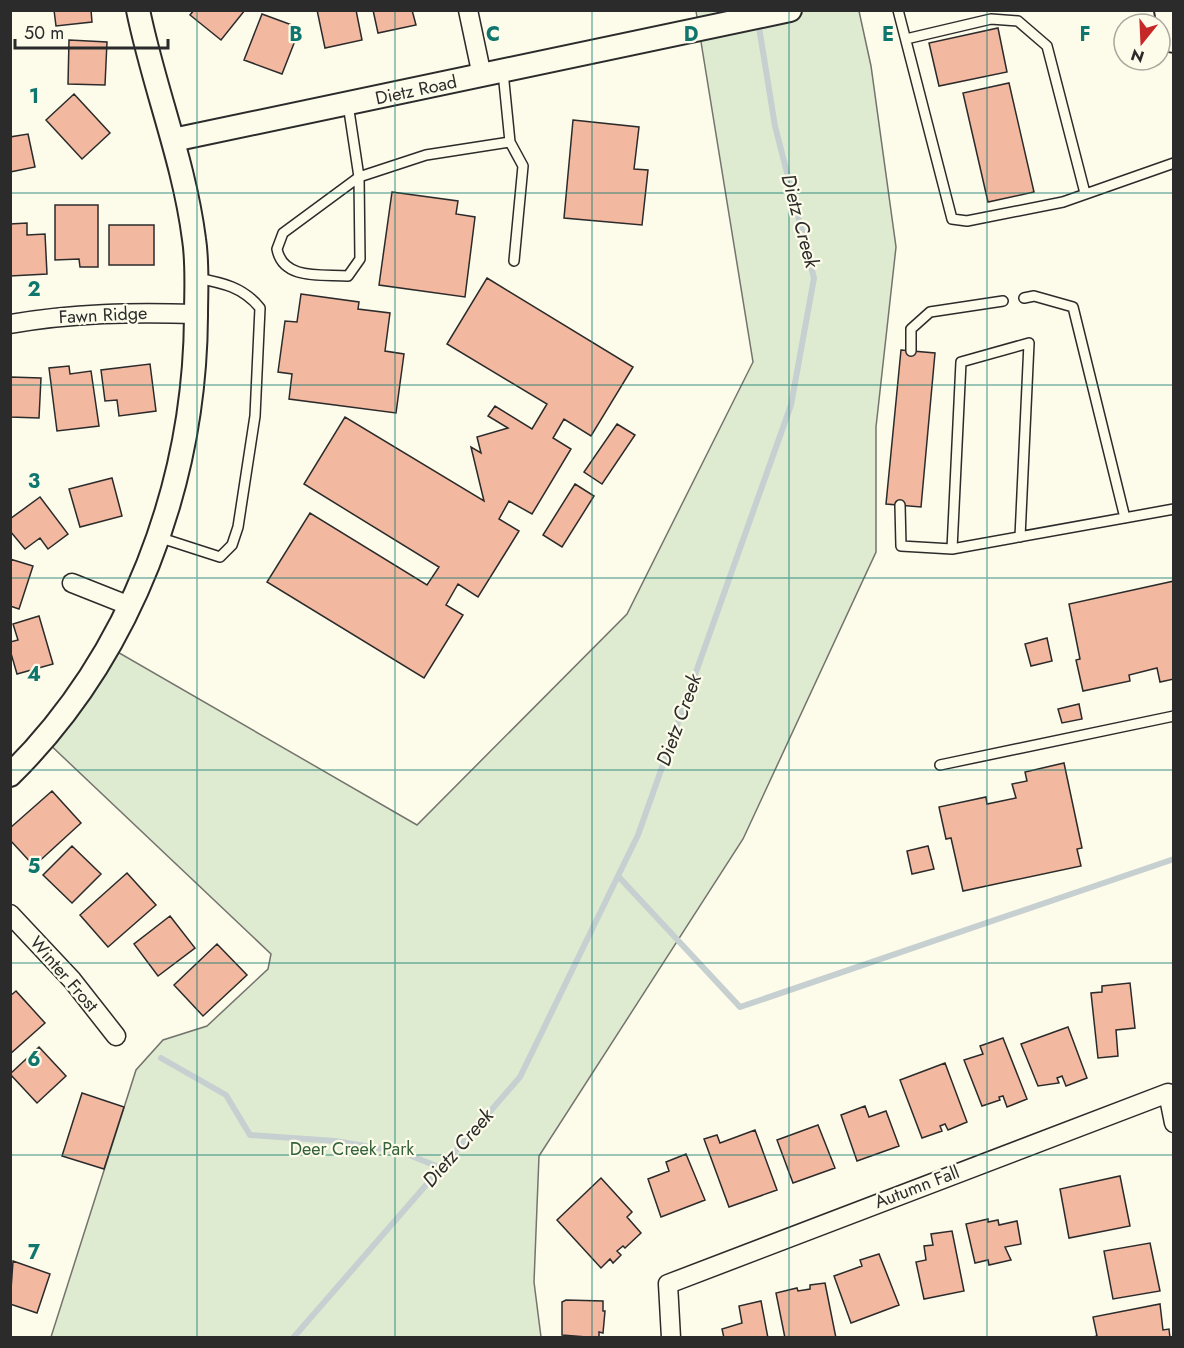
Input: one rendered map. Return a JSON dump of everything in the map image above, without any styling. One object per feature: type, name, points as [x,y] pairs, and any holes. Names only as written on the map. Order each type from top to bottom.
[{"type":"main road","points":[[1168,10],[1173,38]]},
{"type":"street","points":[[10,775],[50,733],[74,702],[99,664],[130,606],[143,579],[158,537],[183,445],[193,385],[197,278],[195,241],[186,191],[152,73],[138,10]]},
{"type":"street","points":[[468,10],[492,74]]},
{"type":"street","name":"Dietz Road","points":[[173,140],[790,10]]},
{"type":"street","name":"Fawn Ridge","points":[[10,324],[89,314],[133,312],[196,314]]},
{"type":"street","points":[[72,584],[130,606]]},
{"type":"street","name":"Winter Frost","points":[[10,914],[72,980],[116,1036]]},
{"type":"street","name":"Autumn Fall","points":[[671,1338],[668,1284],[1168,1093],[1173,1123]]},
{"type":"lane","points":[[898,10],[952,219],[967,222],[1063,202],[1173,163]]},
{"type":"lane","points":[[906,39],[991,19],[1018,21],[1047,46],[1085,194]]},
{"type":"lane","points":[[492,74],[510,142],[522,166],[514,261]]},
{"type":"lane","points":[[348,104],[359,177],[360,259],[348,276],[291,272],[283,265],[277,249],[283,232],[359,177],[426,155],[510,142]]},
{"type":"lane","points":[[158,537],[220,557],[232,545],[238,527],[255,416],[262,320],[260,308],[250,296],[233,286],[197,278]]},
{"type":"lane","points":[[1024,298],[1034,296],[1073,307],[1125,518]]},
{"type":"lane","points":[[911,351],[911,329],[930,312],[1003,301]]},
{"type":"lane","points":[[952,549],[961,362],[1029,343],[1020,537]]},
{"type":"lane","points":[[900,505],[901,546],[952,549],[1173,509]]},
{"type":"lane","points":[[940,765],[1173,716]]},
{"type":"green space","name":"Deer Creek Park","points":[[696,11],[859,11],[871,66],[896,247],[876,427],[876,552],[743,839],[539,1156],[534,1282],[541,1337],[51,1337],[136,1070],[163,1040],[207,1026],[268,969],[271,954],[44,739],[109,647],[417,825],[627,614],[753,362]]},
{"type":"building","points":[[54,10],[91,10],[92,22],[56,26]]},
{"type":"building","points":[[194,10],[245,10],[221,40],[190,15]]},
{"type":"building","points":[[317,10],[356,10],[362,40],[325,48]]},
{"type":"building","points":[[373,10],[412,10],[416,25],[378,33]]},
{"type":"building","points":[[262,14],[300,28],[282,74],[244,60]]},
{"type":"building","points":[[998,28],[1007,72],[939,86],[929,43]]},
{"type":"building","points":[[69,40],[107,42],[105,85],[68,84]]},
{"type":"building","points":[[1009,83],[1034,192],[988,202],[963,93]]},
{"type":"building","points":[[74,94],[110,133],[82,159],[46,120]]},
{"type":"building","points":[[573,120],[639,127],[634,169],[648,170],[642,225],[564,218]]},
{"type":"building","points":[[28,134],[35,167],[10,172],[10,137]]},
{"type":"building","points":[[392,192],[458,201],[456,214],[475,217],[465,297],[379,285]]},
{"type":"building","points":[[55,205],[98,205],[98,267],[80,267],[79,259],[55,260]]},
{"type":"building","points":[[27,223],[27,235],[45,234],[47,274],[10,276],[10,224]]},
{"type":"building","points":[[109,225],[154,225],[154,265],[109,265]]},
{"type":"building","points":[[487,278],[633,367],[591,436],[564,419],[553,438],[571,449],[532,514],[509,501],[499,519],[519,531],[478,597],[458,584],[446,605],[463,615],[424,678],[267,582],[310,513],[427,585],[439,567],[304,484],[345,417],[484,501],[471,447],[481,453],[477,437],[508,428],[488,416],[495,406],[532,429],[547,404],[447,344]]},
{"type":"building","points":[[301,294],[359,302],[358,309],[390,313],[385,351],[404,354],[396,413],[289,399],[292,374],[278,372],[285,321],[297,322]]},
{"type":"building","points":[[901,350],[935,353],[921,507],[886,504]]},
{"type":"building","points":[[150,364],[156,411],[119,416],[117,400],[105,401],[101,370]]},
{"type":"building","points":[[69,366],[70,374],[91,371],[99,426],[57,431],[49,368]]},
{"type":"building","points":[[10,377],[41,378],[39,418],[10,417]]},
{"type":"building","points":[[617,424],[635,435],[602,484],[584,472]]},
{"type":"building","points":[[112,478],[122,516],[80,527],[69,489]]},
{"type":"building","points":[[575,484],[594,496],[562,547],[543,535]]},
{"type":"building","points":[[40,497],[68,534],[48,549],[40,538],[25,549],[10,531],[10,519]]},
{"type":"building","points":[[10,559],[33,566],[19,609],[10,606]]},
{"type":"building","points":[[1174,581],[1174,679],[1160,682],[1157,668],[1129,675],[1130,681],[1083,691],[1076,660],[1080,659],[1069,604]]},
{"type":"building","points":[[39,616],[53,664],[17,674],[10,650],[10,642],[18,640],[13,624]]},
{"type":"building","points":[[1047,638],[1052,661],[1031,666],[1025,644]]},
{"type":"building","points":[[1079,704],[1082,719],[1062,723],[1058,709]]},
{"type":"building","points":[[1064,763],[1082,848],[1077,849],[1081,866],[963,891],[951,838],[946,839],[939,807],[986,797],[987,804],[1016,798],[1012,784],[1027,781],[1025,772]]},
{"type":"building","points":[[52,791],[81,823],[34,866],[10,840],[10,828]]},
{"type":"building","points":[[72,846],[101,874],[72,903],[43,875]]},
{"type":"building","points":[[928,846],[934,869],[912,874],[907,851]]},
{"type":"building","points":[[127,873],[156,905],[108,947],[80,915]]},
{"type":"building","points":[[170,916],[195,948],[158,976],[134,944]]},
{"type":"building","points":[[217,944],[247,975],[203,1016],[174,985]]},
{"type":"building","points":[[1130,983],[1135,1028],[1116,1030],[1118,1056],[1098,1058],[1091,993],[1102,992],[1102,986]]},
{"type":"building","points":[[16,991],[45,1023],[10,1054],[10,996]]},
{"type":"building","points":[[1068,1027],[1087,1078],[1066,1086],[1062,1076],[1057,1078],[1059,1083],[1038,1086],[1021,1044]]},
{"type":"building","points":[[1003,1038],[1027,1099],[1007,1107],[1003,1096],[999,1097],[1000,1100],[982,1106],[964,1060],[983,1054],[980,1046]]},
{"type":"building","points":[[39,1047],[66,1076],[37,1103],[10,1074]]},
{"type":"building","points":[[945,1063],[967,1122],[948,1130],[945,1124],[940,1126],[942,1131],[922,1138],[900,1080]]},
{"type":"building","points":[[82,1093],[124,1107],[104,1169],[62,1156]]},
{"type":"building","points":[[865,1106],[869,1117],[886,1111],[899,1146],[857,1161],[841,1115]]},
{"type":"building","points":[[818,1125],[835,1168],[793,1183],[777,1140]]},
{"type":"building","points":[[755,1130],[777,1190],[729,1207],[704,1139],[717,1135],[720,1143]]},
{"type":"building","points":[[686,1154],[705,1200],[661,1217],[648,1179],[669,1171],[666,1162]]},
{"type":"building","points":[[1120,1176],[1130,1226],[1069,1238],[1060,1189]]},
{"type":"building","points":[[601,1178],[632,1212],[627,1217],[641,1233],[625,1248],[623,1246],[617,1251],[621,1255],[613,1263],[610,1259],[601,1268],[557,1220]]},
{"type":"building","points":[[988,1219],[988,1222],[998,1220],[999,1225],[1017,1221],[1021,1244],[1005,1247],[1011,1260],[989,1265],[988,1260],[975,1263],[966,1224]]},
{"type":"building","points":[[952,1231],[964,1291],[924,1299],[916,1262],[926,1260],[924,1246],[933,1245],[931,1234]]},
{"type":"building","points":[[1150,1243],[1160,1291],[1113,1299],[1104,1251]]},
{"type":"building","points":[[879,1254],[899,1305],[851,1323],[834,1276],[862,1266],[860,1260]]},
{"type":"building","points":[[13,1261],[50,1274],[37,1313],[10,1304]]},
{"type":"building","points":[[825,1283],[836,1338],[785,1338],[776,1293],[797,1288],[798,1291],[810,1289],[810,1285]]},
{"type":"building","points":[[566,1300],[603,1301],[603,1311],[605,1311],[603,1333],[599,1332],[599,1338],[562,1335],[562,1302]]},
{"type":"building","points":[[761,1301],[768,1338],[724,1338],[722,1329],[742,1323],[739,1306]]},
{"type":"building","points":[[1160,1304],[1163,1330],[1169,1329],[1170,1338],[1089,1338],[1097,1336],[1093,1317]]},
{"type":"waterway","name":"Dietz Creek","points":[[293,1338],[520,1077],[638,835],[791,405],[814,278],[775,126],[758,21]]},
{"type":"waterway","points":[[618,876],[740,1007],[1174,859]]},
{"type":"waterway","points":[[161,1058],[226,1095],[250,1135],[335,1141],[402,1152],[441,1168]]}]
